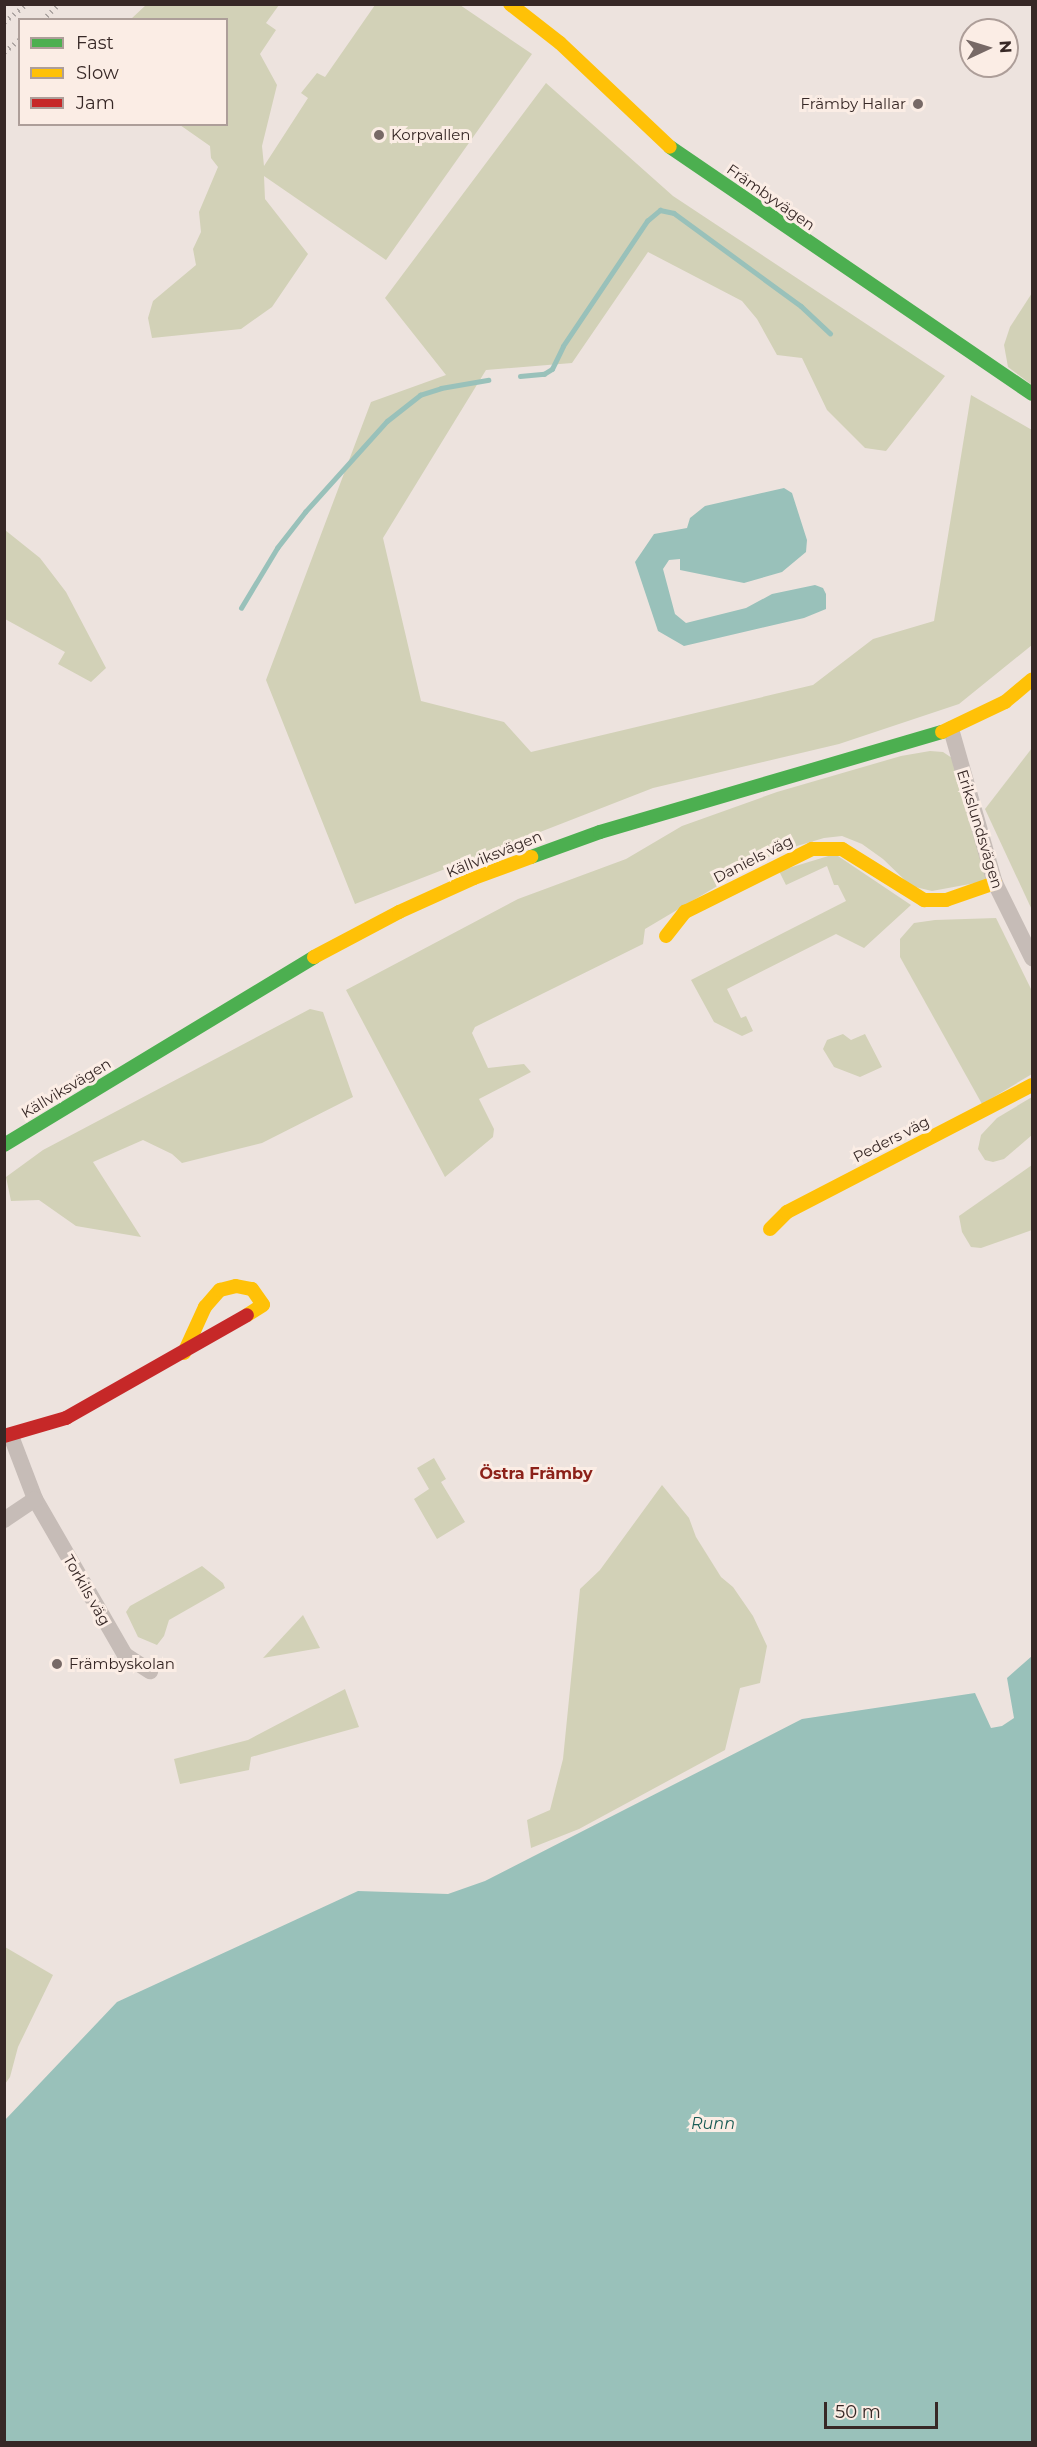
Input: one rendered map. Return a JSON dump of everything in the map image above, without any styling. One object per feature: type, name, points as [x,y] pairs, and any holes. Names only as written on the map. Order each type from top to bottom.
[{"type":"street","name":"Främbyvägen","points":[[510,4],[560,43],[664,143],[938,333],[983,359],[1032,394]]},
{"type":"street","name":"Källviksvägen","points":[[4,1145],[316,956],[399,912],[474,878],[600,832],[951,729],[1005,702],[1032,679]]},
{"type":"street","name":"Erikslundsvägen","points":[[951,729],[995,883],[1032,958]]},
{"type":"street","name":"Daniels väg","points":[[666,936],[685,912],[812,849],[842,849],[924,900],[946,900],[995,883]]},
{"type":"street","name":"Peders väg","points":[[770,1229],[787,1212],[1032,1085]]},
{"type":"street","name":"Torkils väg","points":[[150,1671],[125,1655],[35,1499],[8,1436],[66,1418],[184,1353],[263,1305],[252,1289],[236,1286],[220,1290],[205,1307],[184,1353]]},
{"type":"street","points":[[4,1520],[35,1499]]},
{"type":"green space","name":"Korpvallen","points":[[146,5],[279,5],[266,23],[276,30],[260,54],[277,85],[262,146],[264,166],[308,98],[301,93],[317,73],[325,77],[375,5],[460,5],[532,54],[386,260],[264,176],[265,199],[308,254],[272,307],[241,329],[152,338],[148,318],[153,301],[196,265],[193,249],[201,232],[199,212],[218,167],[211,158],[210,146],[181,126],[228,126],[228,18],[132,18]]},
{"type":"green space","points":[[546,83],[673,196],[945,376],[886,451],[865,448],[827,410],[802,358],[777,355],[757,319],[742,301],[648,252],[572,363],[486,370],[383,538],[421,701],[504,722],[531,752],[813,685],[873,639],[934,621],[971,395],[1032,430],[1032,645],[959,704],[839,744],[653,788],[355,904],[266,680],[371,402],[446,375],[385,298]]},
{"type":"green space","points":[[1032,293],[1032,385],[1008,367],[1004,345],[1010,327]]},
{"type":"green space","points":[[5,530],[40,558],[66,592],[106,668],[91,682],[58,664],[65,652],[5,619]]},
{"type":"green space","points":[[1032,748],[1032,910],[985,809]]},
{"type":"green space","points":[[930,751],[943,752],[958,762],[986,881],[932,891],[911,886],[883,859],[862,844],[842,836],[824,838],[780,851],[751,866],[645,929],[643,944],[475,1027],[472,1033],[488,1068],[524,1064],[531,1072],[479,1099],[494,1129],[493,1137],[445,1177],[346,990],[518,899],[626,859],[682,826],[777,792],[901,756]]},
{"type":"green space","points":[[835,854],[911,905],[864,948],[836,934],[727,989],[741,1018],[746,1016],[753,1031],[742,1036],[714,1022],[691,980],[846,901],[838,885],[834,885],[827,866],[786,885],[779,871]]},
{"type":"green space","points":[[996,918],[1032,991],[1032,1074],[982,1104],[900,957],[900,939],[914,923]]},
{"type":"green space","points":[[310,1009],[323,1012],[353,1097],[262,1143],[182,1163],[172,1154],[143,1140],[93,1162],[141,1237],[76,1226],[39,1200],[11,1201],[6,1177],[43,1150]]},
{"type":"green space","points":[[843,1034],[851,1040],[865,1034],[882,1067],[860,1077],[834,1067],[823,1049],[827,1040]]},
{"type":"green space","points":[[1032,1097],[1032,1135],[1004,1159],[993,1162],[985,1160],[978,1149],[981,1135],[997,1118]]},
{"type":"green space","points":[[1032,1165],[1032,1230],[981,1248],[971,1247],[962,1232],[959,1216]]},
{"type":"green space","points":[[434,1458],[446,1479],[441,1482],[465,1522],[437,1539],[414,1499],[429,1489],[417,1468]]},
{"type":"green space","points":[[662,1485],[689,1518],[696,1537],[721,1577],[733,1587],[753,1616],[767,1646],[760,1683],[740,1688],[725,1750],[579,1829],[531,1848],[527,1820],[550,1810],[563,1759],[580,1589],[600,1570]]},
{"type":"green space","points":[[202,1566],[223,1583],[225,1588],[169,1620],[164,1636],[157,1645],[138,1637],[126,1612],[130,1606]]},
{"type":"green space","points":[[303,1615],[320,1648],[263,1658]]},
{"type":"green space","points":[[345,1689],[359,1727],[251,1757],[249,1770],[180,1784],[174,1759],[248,1740]]},
{"type":"green space","points":[[5,1947],[53,1975],[18,2047],[10,2077],[5,2084]]},
{"type":"water","points":[[784,488],[792,493],[807,540],[806,552],[782,572],[744,583],[680,570],[680,559],[669,560],[663,569],[675,614],[686,623],[746,608],[772,594],[815,585],[823,588],[826,594],[826,609],[804,618],[684,646],[658,631],[635,562],[654,534],[687,528],[690,518],[705,506]]},
{"type":"water","name":"Runn","points":[[1032,1656],[1032,2442],[5,2442],[5,2120],[117,2002],[358,1891],[448,1894],[485,1881],[802,1719],[975,1693],[991,1728],[1002,1726],[1014,1718],[1007,1678]]},
{"type":"waterway","points":[[520,376],[544,374],[552,369],[563,346],[647,221],[660,210],[674,213],[801,306],[830,333]]},
{"type":"waterway","points":[[241,608],[277,548],[305,512],[387,421],[420,395],[441,388],[488,380]]},
{"type":"railway","points":[[4,22],[26,4]]},
{"type":"railway","points":[[44,18],[59,4]]},
{"type":"railway","points":[[4,52],[18,41]]},
{"type":"traffic: fast","points":[[670,147],[1032,394]]},
{"type":"traffic: fast","points":[[531,857],[600,832],[942,732]]},
{"type":"traffic: fast","points":[[4,1145],[314,957]]},
{"type":"traffic: slow","points":[[510,4],[560,43],[670,147]]},
{"type":"traffic: slow","points":[[942,732],[1005,702],[1032,679]]},
{"type":"traffic: slow","points":[[666,936],[685,912],[812,849],[842,849],[924,900],[946,900],[995,883]]},
{"type":"traffic: slow","points":[[314,957],[399,912],[474,878],[531,857]]},
{"type":"traffic: slow","points":[[770,1229],[787,1212],[1032,1085]]},
{"type":"traffic: slow","points":[[184,1353],[205,1307],[220,1290],[236,1286],[252,1289],[263,1305],[247,1315]]},
{"type":"traffic: jam","points":[[4,1436],[66,1418],[247,1315]]},
{"type":"place","name":"Främby Hallar","points":[[918,104]]},
{"type":"place","name":"Korpvallen","points":[[379,135]]},
{"type":"place","name":"Främbyskolan","points":[[57,1664]]},
{"type":"district","name":"Östra Främby","points":[[536,1474]]}]
